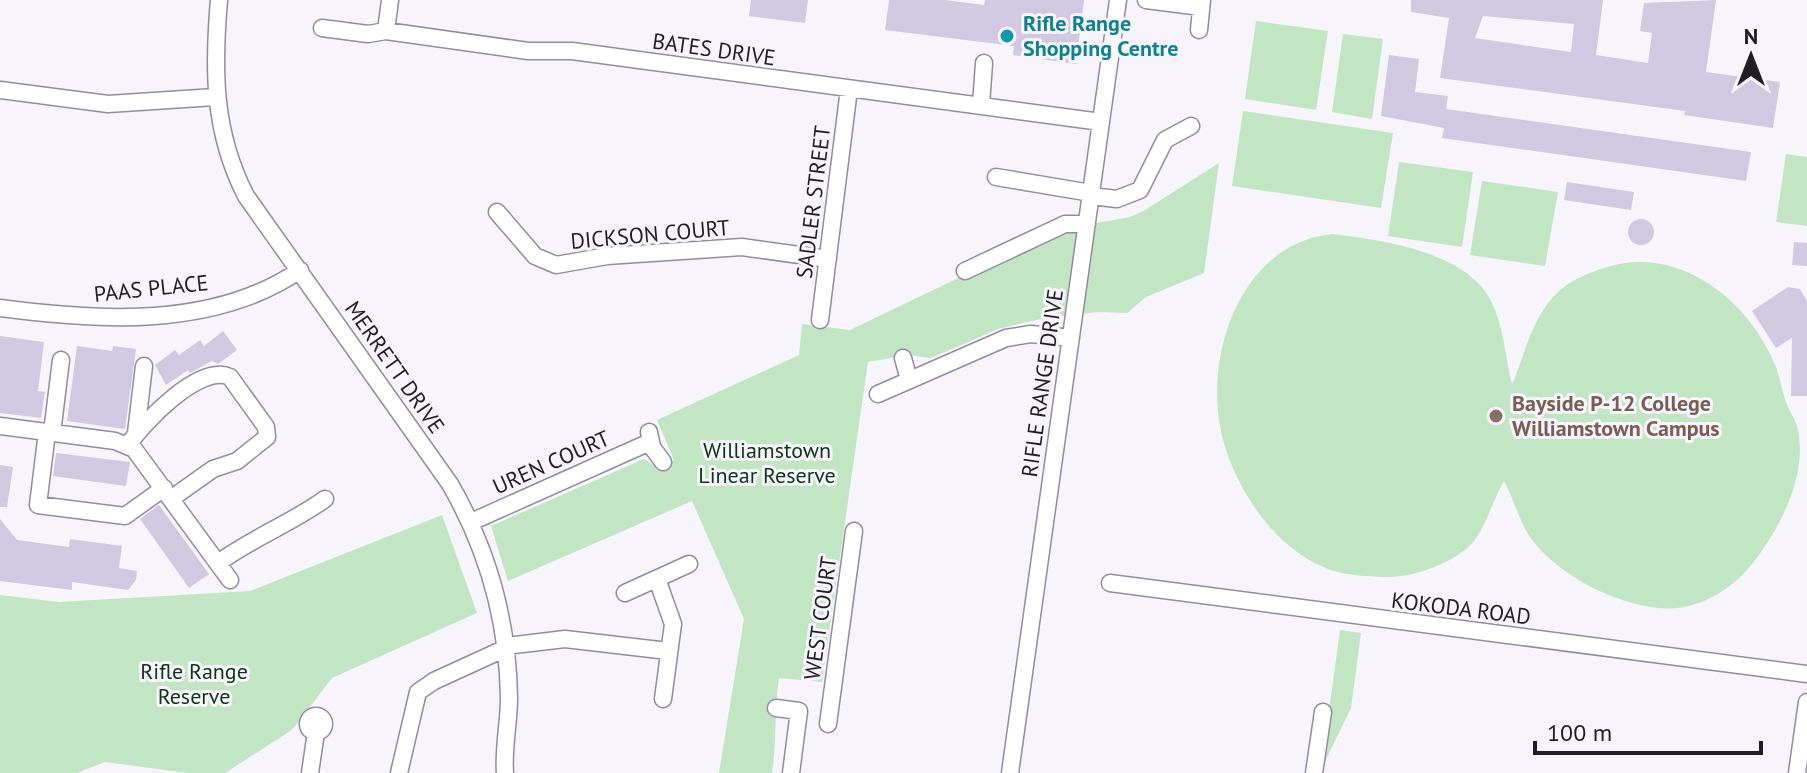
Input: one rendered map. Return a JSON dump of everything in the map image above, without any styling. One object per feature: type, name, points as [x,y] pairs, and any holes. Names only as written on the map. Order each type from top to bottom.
[{"type":"street","name":"MERRETT DRIVE","points":[[219,0],[215,97],[232,169],[246,196],[442,472],[471,522],[491,579],[506,647],[509,704],[505,773]]},
{"type":"street","points":[[386,31],[390,0]]},
{"type":"street","name":"RIFLE RANGE DRIVE","points":[[1010,773],[1118,0]]},
{"type":"street","points":[[1146,0],[1202,3],[1199,30]]},
{"type":"street","name":"BATES DRIVE","points":[[322,28],[363,34],[386,31],[528,51],[572,51],[1101,122]]},
{"type":"street","points":[[981,105],[984,63]]},
{"type":"street","name":"SADLER STREET","points":[[820,320],[849,89]]},
{"type":"street","points":[[0,90],[108,104],[215,97]]},
{"type":"street","points":[[996,177],[1119,199],[1140,190],[1168,128],[1191,126]]},
{"type":"street","name":"DICKSON COURT","points":[[497,212],[535,256],[556,265],[607,256],[742,247],[828,259]]},
{"type":"street","points":[[965,271],[1065,224],[1087,224]]},
{"type":"street","name":"PAAS PLACE","points":[[0,308],[103,318],[180,312],[257,293],[300,270]]},
{"type":"street","points":[[878,394],[1006,338],[1031,334],[1071,338]]},
{"type":"street","points":[[903,358],[909,380]]},
{"type":"street","points":[[61,360],[38,505],[125,516],[213,469],[237,461],[268,435],[266,427],[230,377],[219,374],[165,404],[132,439]]},
{"type":"street","points":[[144,366],[132,439],[230,580]]},
{"type":"street","points":[[0,426],[132,439]]},
{"type":"street","name":"UREN COURT","points":[[471,522],[650,436],[663,462]]},
{"type":"street","points":[[218,563],[246,543],[285,525],[325,499]]},
{"type":"street","name":"WEST COURT","points":[[776,708],[799,711],[798,719],[829,717],[854,531]]},
{"type":"street","points":[[625,593],[689,564]]},
{"type":"street","points":[[657,579],[673,620],[660,650],[663,699]]},
{"type":"street","name":"KOKODA ROAD","points":[[1110,583],[1807,674]]},
{"type":"street","points":[[399,773],[418,692],[434,681],[506,647],[565,639],[660,650]]},
{"type":"street","points":[[1797,773],[1807,702]]},
{"type":"street","points":[[1314,773],[1323,712]]},
{"type":"street","points":[[791,773],[798,719]]},
{"type":"street","points":[[310,773],[316,732]]},
{"type":"green space","points":[[1256,21],[1328,31],[1316,110],[1245,99]]},
{"type":"green space","points":[[1343,34],[1383,39],[1372,119],[1332,112]]},
{"type":"green space","points":[[1243,111],[1393,133],[1381,208],[1232,186]]},
{"type":"green space","points":[[1786,154],[1807,157],[1807,226],[1776,222]]},
{"type":"green space","points":[[1399,162],[1473,172],[1462,247],[1388,236]]},
{"type":"green space","name":"Williamstown Linear Reserve","points":[[1219,163],[1204,273],[1146,297],[1127,313],[1098,312],[1045,318],[998,329],[931,358],[908,355],[868,362],[822,682],[779,678],[772,773],[719,773],[744,619],[692,501],[508,581],[491,526],[644,459],[657,467],[674,460],[657,420],[799,355],[802,324],[850,330],[1058,230],[1130,217]]},
{"type":"green space","points":[[1482,181],[1558,192],[1545,266],[1470,255]]},
{"type":"green space","points":[[1333,234],[1421,251],[1463,271],[1479,284],[1491,301],[1499,321],[1512,384],[1545,306],[1565,286],[1580,277],[1611,266],[1637,262],[1663,264],[1688,272],[1711,285],[1750,321],[1765,343],[1798,430],[1800,447],[1796,481],[1783,515],[1756,559],[1726,589],[1701,602],[1659,608],[1625,601],[1573,577],[1544,554],[1524,527],[1504,481],[1474,541],[1456,556],[1420,572],[1396,577],[1344,573],[1312,562],[1294,550],[1263,519],[1230,462],[1218,411],[1218,377],[1223,343],[1234,311],[1251,282],[1273,259],[1300,242]]},
{"type":"green space","name":"Rifle Range Reserve","points":[[442,515],[477,613],[332,678],[292,730],[225,773],[188,773],[105,762],[77,773],[0,773],[0,595],[59,602],[250,591]]},
{"type":"green space","points":[[1340,630],[1361,633],[1351,708],[1321,770]]},
{"type":"building","points":[[751,0],[808,0],[805,23],[749,16]]},
{"type":"building","name":"Rifle Range Shopping Centre","points":[[889,0],[945,0],[984,5],[985,0],[1084,0],[1076,64],[1013,55],[1014,46],[885,30]]},
{"type":"building","points":[[1411,0],[1603,0],[1596,55],[1648,63],[1652,33],[1640,31],[1644,3],[1716,0],[1706,72],[1780,82],[1773,128],[1684,115],[1685,111],[1440,78],[1449,18],[1411,12]],"holes":[[[1483,16],[1574,24],[1571,52],[1475,38]]]},
{"type":"building","points":[[1389,55],[1419,59],[1415,92],[1448,96],[1446,109],[1751,152],[1746,181],[1442,138],[1444,128],[1381,116]]},
{"type":"building","points":[[1567,182],[1634,192],[1631,210],[1564,200]]},
{"type":"building","points":[[1641,219],[1650,223],[1654,232],[1650,241],[1641,245],[1632,241],[1628,232],[1632,223]]},
{"type":"building","points":[[1794,242],[1807,243],[1807,266],[1792,265]]},
{"type":"building","points":[[1788,287],[1800,289],[1807,301],[1807,396],[1791,396],[1792,338],[1776,348],[1752,311]]},
{"type":"building","points":[[223,331],[237,350],[218,364],[212,361],[190,373],[188,370],[166,385],[155,365],[175,350],[179,355],[200,340],[204,346]]},
{"type":"building","points":[[0,336],[44,342],[38,391],[45,392],[41,418],[0,413]]},
{"type":"building","points":[[77,346],[112,351],[113,346],[136,349],[125,429],[67,421]]},
{"type":"building","points":[[56,453],[130,462],[126,486],[53,476]]},
{"type":"building","points":[[0,465],[13,467],[7,507],[0,507]]},
{"type":"building","points":[[159,505],[209,574],[189,588],[140,519]]},
{"type":"building","points":[[0,519],[17,540],[69,547],[70,539],[122,546],[119,568],[137,571],[136,580],[128,590],[72,582],[72,590],[0,581]]},
{"type":"place","name":"Rifle Range Shopping Centre","points":[[1007,36]]},
{"type":"place","name":"Bayside P-12 College Williamstown Campus","points":[[1496,416]]}]
